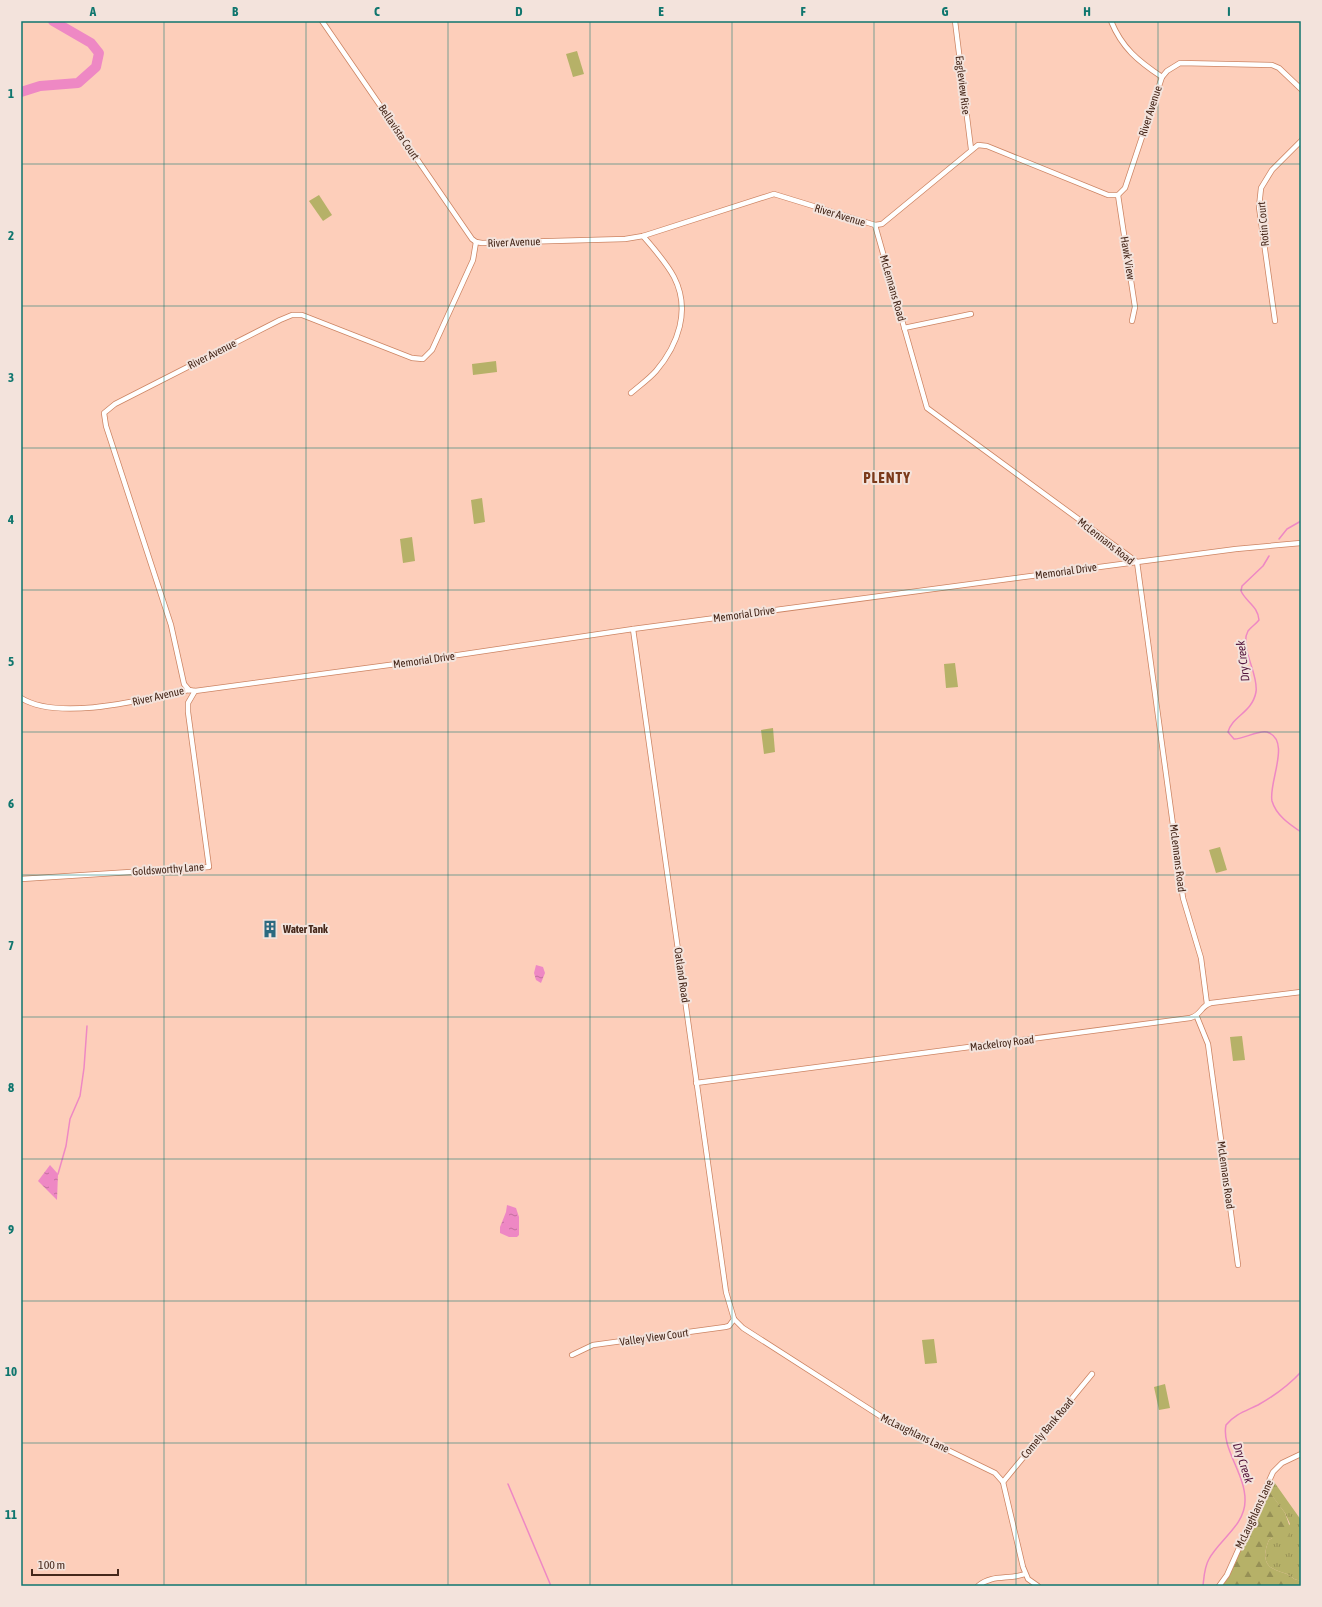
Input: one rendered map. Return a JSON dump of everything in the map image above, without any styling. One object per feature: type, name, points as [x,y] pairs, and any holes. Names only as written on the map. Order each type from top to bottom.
[{"type":"street","name":"Bellavista Court","points":[[322,21],[467,232],[476,242]]},
{"type":"street","name":"Eagleview Rise","points":[[955,21],[971,149]]},
{"type":"street","points":[[1111,21],[1127,49],[1141,63],[1162,76]]},
{"type":"street","name":"River Avenue","points":[[1118,195],[1125,188],[1162,76],[1180,63],[1272,65],[1279,68],[1300,88]]},
{"type":"street","name":"Rotin Court","points":[[1275,321],[1259,207],[1261,188],[1272,170],[1301,141]]},
{"type":"street","points":[[971,149],[978,145],[987,146],[1108,195],[1118,195]]},
{"type":"street","name":"River Avenue","points":[[21,698],[48,708],[99,707],[189,690],[183,679],[171,625],[106,426],[104,413],[115,404],[280,320],[292,316],[302,315],[412,358],[424,359],[432,350],[473,260],[476,242],[625,239],[642,236],[774,194],[875,226],[882,224],[971,149]]},
{"type":"street","name":"Hawk View","points":[[1118,195],[1135,307],[1132,321]]},
{"type":"street","name":"McLennans Road","points":[[875,226],[927,408],[1137,562],[1183,898],[1201,958],[1207,1004]]},
{"type":"street","points":[[631,393],[655,371],[671,349],[680,330],[682,312],[680,294],[675,278],[665,262],[642,236]]},
{"type":"street","points":[[904,328],[971,314]]},
{"type":"street","name":"Memorial Drive","points":[[189,690],[195,691],[404,663],[633,629],[1236,549],[1301,542]]},
{"type":"street","name":"Oatland Road","points":[[633,629],[726,1292],[734,1319]]},
{"type":"street","name":"Goldsworthy Lane","points":[[21,879],[209,867],[188,712],[188,703],[195,691]]},
{"type":"street","points":[[1197,1017],[1207,1004],[1301,992]]},
{"type":"street","name":"McLennans Road","points":[[1197,1017],[1208,1044],[1238,1265]]},
{"type":"street","name":"Mackelroy Road","points":[[696,1083],[1197,1017]]},
{"type":"street","name":"Valley View Court","points":[[572,1355],[593,1345],[725,1327],[729,1326],[734,1319]]},
{"type":"street","name":"McLaughlans Lane","points":[[734,1319],[743,1328],[888,1421],[989,1469],[1003,1482]]},
{"type":"street","name":"Comely Bank Road","points":[[1003,1482],[1092,1374]]},
{"type":"street","name":"McLaughlans Lane","points":[[1219,1586],[1226,1575],[1273,1472],[1282,1463],[1301,1454]]},
{"type":"street","points":[[1003,1482],[1025,1574],[1028,1579],[1038,1586]]},
{"type":"street","points":[[978,1586],[989,1579],[1017,1577],[1025,1574]]},
{"type":"green space","points":[[577,51],[584,74],[573,77],[566,54]]},
{"type":"green space","points":[[319,195],[332,215],[323,221],[309,201]]},
{"type":"green space","points":[[496,361],[497,372],[473,375],[472,364]]},
{"type":"green space","points":[[482,498],[485,522],[474,524],[471,500]]},
{"type":"green space","points":[[412,537],[415,561],[403,563],[400,539]]},
{"type":"green space","points":[[955,663],[958,687],[946,688],[944,664]]},
{"type":"green space","points":[[773,728],[775,752],[764,754],[761,730]]},
{"type":"green space","points":[[1220,847],[1227,870],[1216,873],[1209,850]]},
{"type":"green space","points":[[1242,1036],[1245,1060],[1233,1061],[1230,1037]]},
{"type":"green space","points":[[934,1339],[937,1363],[925,1364],[922,1340]]},
{"type":"green space","points":[[1165,1384],[1170,1408],[1159,1410],[1154,1387]]},
{"type":"green space","points":[[1272,1479],[1301,1520],[1301,1580],[1295,1579],[1272,1568],[1266,1559],[1266,1547],[1269,1540],[1274,1537],[1280,1538],[1290,1524],[1285,1513],[1267,1489]]},
{"type":"green space","points":[[1266,1491],[1269,1491],[1285,1513],[1291,1530],[1287,1537],[1273,1538],[1269,1540],[1265,1555],[1267,1562],[1274,1569],[1295,1579],[1301,1580],[1301,1586],[1222,1586],[1228,1578]]},
{"type":"water","points":[[536,965],[543,967],[545,973],[541,983],[536,980],[534,973]]},
{"type":"water","points":[[50,1165],[58,1174],[57,1200],[38,1181]]},
{"type":"water","points":[[507,1205],[516,1208],[519,1217],[519,1235],[517,1237],[509,1237],[500,1233],[500,1227]]},
{"type":"waterway","points":[[21,92],[40,86],[78,83],[96,67],[99,53],[91,43],[53,21]]},
{"type":"waterway","name":"Dry Creek","points":[[1279,539],[1287,529],[1301,521]]},
{"type":"waterway","name":"Dry Creek","points":[[1269,556],[1263,566],[1242,586],[1241,591],[1256,611],[1259,620],[1248,631],[1246,637],[1247,653],[1255,677],[1256,692],[1250,705],[1234,722],[1228,732],[1234,739],[1263,732],[1267,732],[1274,737],[1278,744],[1279,753],[1273,784],[1272,801],[1280,815],[1301,832]]},
{"type":"waterway","points":[[58,1174],[66,1146],[70,1119],[80,1096],[87,1026]]},
{"type":"waterway","name":"Dry Creek","points":[[1203,1586],[1207,1562],[1213,1552],[1241,1518],[1244,1510],[1245,1501],[1242,1481],[1227,1443],[1225,1434],[1226,1425],[1237,1415],[1258,1405],[1275,1394],[1301,1372]]},
{"type":"waterway","points":[[508,1484],[551,1586]]},
{"type":"place","name":"Water Tank","points":[[270,929]]},
{"type":"district","name":"PLENTY","points":[[887,477]]}]
